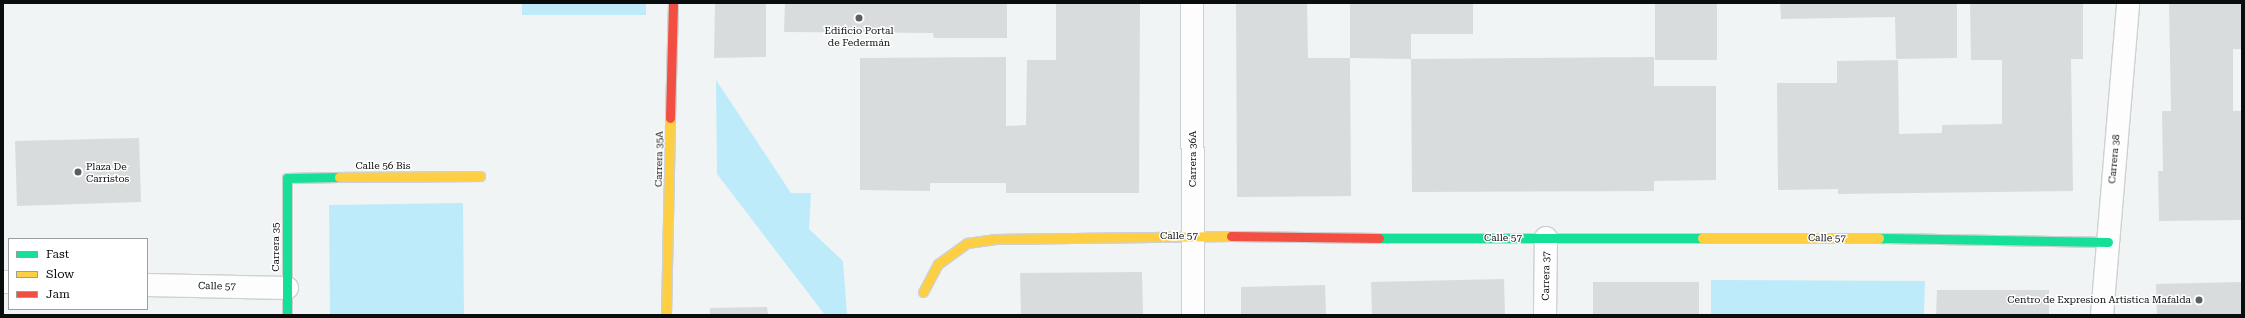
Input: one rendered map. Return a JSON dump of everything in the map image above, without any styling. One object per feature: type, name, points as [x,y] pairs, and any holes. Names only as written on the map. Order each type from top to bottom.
[{"type":"street","name":"Carrera 35A","points":[[666,315],[673,3]]},
{"type":"street","name":"Carrera 36A","points":[[1192,3],[1193,315]]},
{"type":"street","name":"Carrera 38","points":[[2102,315],[2128,3]]},
{"type":"street","name":"Calle 56 Bis","points":[[287,178],[480,176]]},
{"type":"street","name":"Carrera 35","points":[[287,178],[287,315]]},
{"type":"street","name":"Calle 57","points":[[923,292],[938,264],[966,244],[994,239],[1192,236],[1807,238],[2108,242]]},
{"type":"street","name":"Carrera 37","points":[[1545,315],[1546,238]]},
{"type":"street","name":"Calle 57","points":[[148,285],[287,288]]},
{"type":"shaded area","points":[[522,3],[646,3],[646,15],[522,15]]},
{"type":"shaded area","points":[[716,80],[791,193],[811,193],[809,229],[843,261],[847,315],[825,315],[717,174]]},
{"type":"shaded area","points":[[463,203],[464,315],[330,315],[329,205]]},
{"type":"shaded area","points":[[1711,280],[1925,281],[1924,315],[1711,315]]},
{"type":"building","points":[[715,3],[766,3],[766,57],[714,58]]},
{"type":"building","name":"Edificio Portal de Federmán","points":[[785,3],[1007,3],[1007,38],[934,38],[933,33],[784,32]]},
{"type":"building","points":[[1056,3],[1140,3],[1139,193],[1006,193],[1006,183],[930,183],[930,191],[860,190],[860,58],[1006,57],[1006,126],[1026,125],[1027,60],[1056,60]]},
{"type":"building","points":[[1236,3],[1307,3],[1308,58],[1350,58],[1351,196],[1237,197]]},
{"type":"building","points":[[1350,3],[1473,3],[1473,34],[1411,34],[1411,59],[1350,58]]},
{"type":"building","points":[[1655,3],[1717,3],[1717,60],[1655,60]]},
{"type":"building","points":[[1780,3],[1957,3],[1957,58],[1896,59],[1895,17],[1781,19]]},
{"type":"building","points":[[1970,3],[2083,3],[2083,59],[2071,59],[2073,191],[1838,194],[1838,189],[1778,190],[1777,83],[1837,83],[1837,61],[1898,60],[1899,134],[1942,133],[1942,125],[2002,124],[2002,60],[1971,60]]},
{"type":"building","points":[[2169,3],[2242,3],[2242,49],[2233,49],[2233,111],[2242,111],[2242,220],[2159,221],[2158,171],[2163,171],[2162,111],[2171,111]]},
{"type":"building","points":[[1654,57],[1654,86],[1716,86],[1716,180],[1654,181],[1654,191],[1412,192],[1411,59]]},
{"type":"building","name":"Plaza De Carristos","points":[[139,138],[141,202],[17,206],[15,141]]},
{"type":"building","points":[[1142,272],[1143,315],[1021,315],[1020,273]]},
{"type":"building","points":[[1504,279],[1505,315],[1372,315],[1371,282]]},
{"type":"building","points":[[1593,282],[1699,282],[1699,315],[1593,315]]},
{"type":"building","name":"Centro de Expresion Artistica Mafalda","points":[[2242,282],[2242,315],[2157,315],[2156,284]]},
{"type":"building","points":[[1325,285],[1326,315],[1241,315],[1241,287]]},
{"type":"building","points":[[1937,290],[2049,290],[2049,315],[1936,315]]},
{"type":"building","points":[[767,307],[768,315],[710,315],[710,308]]},
{"type":"traffic: fast","points":[[287,315],[287,178],[339,177]]},
{"type":"traffic: fast","points":[[1379,238],[1702,238]]},
{"type":"traffic: fast","points":[[1879,238],[2108,242]]},
{"type":"traffic: slow","points":[[666,315],[670,118]]},
{"type":"traffic: slow","points":[[339,177],[480,176]]},
{"type":"traffic: slow","points":[[923,292],[938,264],[967,243],[994,239],[1231,236]]},
{"type":"traffic: slow","points":[[1702,238],[1879,238]]},
{"type":"traffic: jam","points":[[670,118],[673,3]]},
{"type":"traffic: jam","points":[[1231,236],[1379,238]]},
{"type":"place","name":"Edificio Portal de Federmán","points":[[859,18]]},
{"type":"place","name":"Plaza De Carristos","points":[[78,172]]},
{"type":"place","name":"Centro de Expresion Artistica Mafalda","points":[[2199,300]]}]
